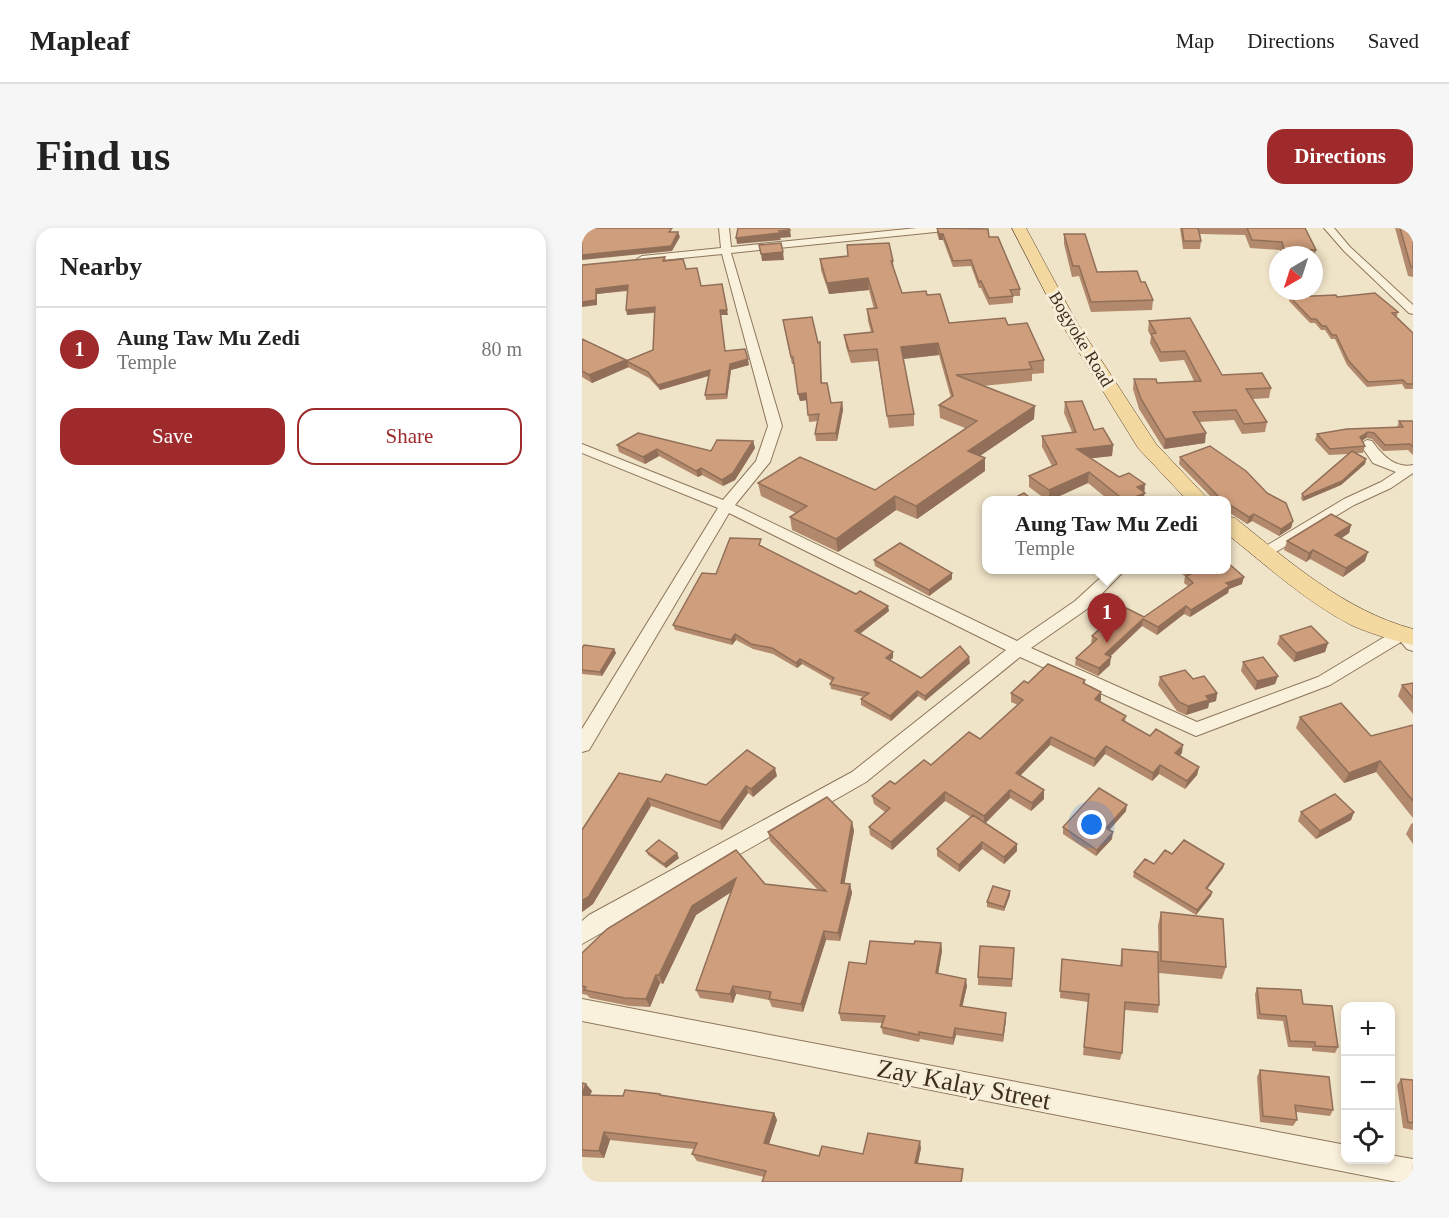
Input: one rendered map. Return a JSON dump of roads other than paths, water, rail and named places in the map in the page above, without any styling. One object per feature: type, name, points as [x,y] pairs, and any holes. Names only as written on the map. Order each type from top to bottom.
[{"type":"main road","name":"Bogyoke Road","points":[[1019,228],[1069,323],[1148,448],[1192,496]]},
{"type":"main road","points":[[1231,526],[1299,581],[1352,616],[1409,639]]},
{"type":"street","points":[[582,745],[726,506],[763,462],[775,426],[726,251],[724,228]]},
{"type":"street","points":[[626,261],[945,228]]},
{"type":"street","points":[[1329,228],[1347,249],[1413,311]]},
{"type":"street","points":[[1367,444],[1378,460],[1409,470]]},
{"type":"street","points":[[582,448],[726,506],[1018,649],[1196,729],[1324,681],[1409,639]]},
{"type":"street","points":[[1266,552],[1348,502],[1386,485],[1409,470]]},
{"type":"street","points":[[582,934],[597,922],[859,777],[1018,649],[1081,605],[1114,574]]},
{"type":"street","name":"Zay Kalay Street","points":[[582,1010],[1341,1157]]},
{"type":"street","points":[[1372,1164],[1413,1172]]},
{"type":"place","name":"Aung Taw Mu Zedi","points":[[1107,643]]}]
